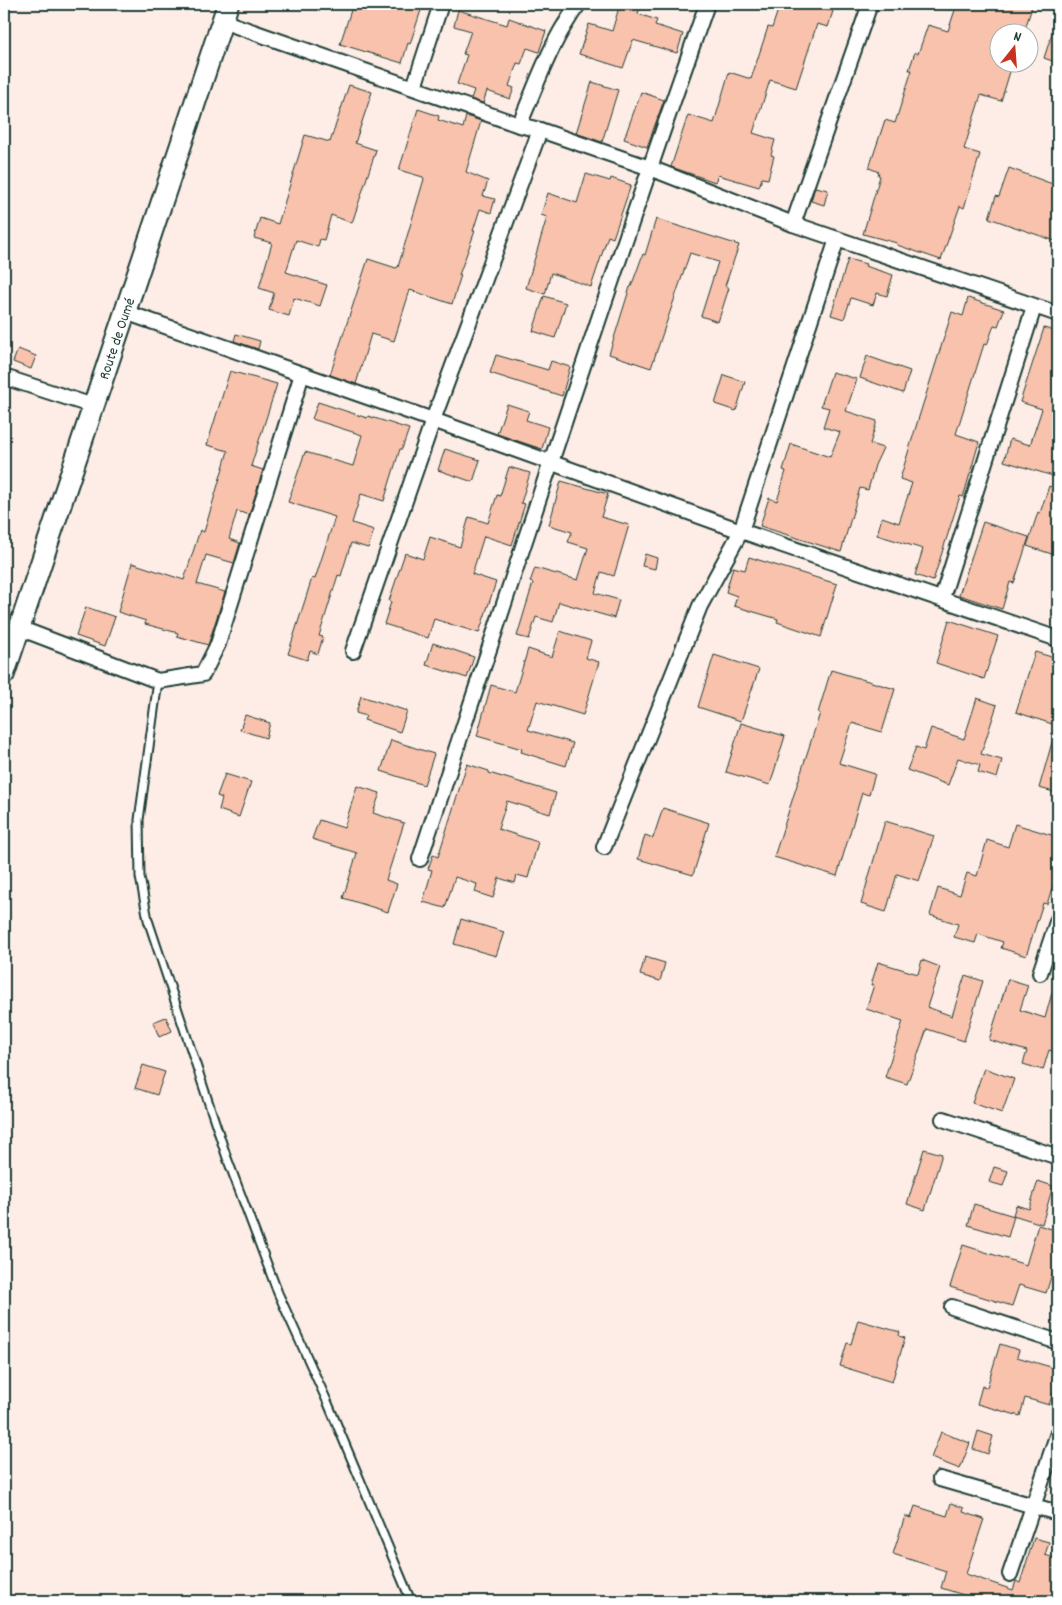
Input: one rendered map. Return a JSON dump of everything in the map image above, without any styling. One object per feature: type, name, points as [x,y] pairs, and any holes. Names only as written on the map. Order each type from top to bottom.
[{"type":"street","points":[[414,87],[441,4]]},
{"type":"street","points":[[519,125],[551,47],[579,4]]},
{"type":"street","points":[[420,859],[550,463],[707,4]]},
{"type":"street","points":[[793,224],[870,4]]},
{"type":"street","points":[[226,8],[414,87],[519,125],[540,130],[650,168],[793,224],[1058,314]]},
{"type":"street","name":"Route de Oumé","points":[[4,674],[226,8]]},
{"type":"street","points":[[352,651],[433,420],[540,130]]},
{"type":"street","points":[[604,847],[700,606],[740,531],[837,239]]},
{"type":"street","points":[[942,598],[1034,307]]},
{"type":"street","points":[[125,312],[433,420],[740,531],[942,598],[1058,639]]},
{"type":"street","points":[[19,628],[158,681],[203,674],[218,644],[302,374]]},
{"type":"street","points":[[4,377],[93,406]]},
{"type":"street","points":[[1040,973],[1058,919]]},
{"type":"street","points":[[943,1119],[1058,1157]]},
{"type":"street","points":[[952,1307],[1058,1342]]},
{"type":"street","points":[[1010,1574],[1058,1433]]},
{"type":"street","points":[[940,1479],[1058,1513]]},
{"type":"lane","points":[[158,681],[139,820],[140,877],[148,920],[227,1158],[275,1284],[331,1410],[411,1601]]},
{"type":"building","points":[[353,4],[423,4],[402,63],[340,44]]},
{"type":"building","points":[[620,4],[641,4],[638,14],[657,20],[655,25],[683,34],[677,53],[633,40],[623,68],[579,54],[589,24],[612,31]]},
{"type":"building","points":[[780,4],[810,4],[833,11],[828,27],[817,24],[796,88],[770,80],[753,133],[775,140],[771,155],[774,156],[768,179],[762,178],[759,187],[718,175],[715,182],[671,167],[688,115],[714,123],[729,72],[751,79],[768,27],[772,28]]},
{"type":"building","points":[[957,4],[1033,4],[1027,22],[990,22],[990,72],[1010,72],[1001,101],[981,95],[964,149],[980,154],[964,208],[960,206],[941,260],[897,245],[897,243],[863,234],[880,176],[878,175],[879,172],[869,168],[885,120],[895,123],[912,70],[909,70],[915,52],[918,54],[928,25],[948,31]]},
{"type":"building","points":[[458,10],[507,25],[509,18],[546,31],[539,52],[527,48],[521,64],[517,63],[509,86],[514,88],[510,99],[487,91],[483,103],[471,99],[474,90],[457,84],[467,55],[463,54],[471,31],[454,26]]},
{"type":"building","points":[[1056,21],[1058,21],[1058,63],[1044,58]]},
{"type":"building","points":[[592,82],[618,90],[602,142],[576,133]]},
{"type":"building","points":[[349,85],[372,92],[355,143],[376,150],[352,223],[331,215],[324,240],[320,239],[318,247],[296,240],[286,272],[327,285],[320,306],[294,298],[289,316],[269,310],[274,293],[259,288],[272,243],[254,238],[260,218],[278,224],[305,135],[330,142]]},
{"type":"building","points":[[641,92],[664,100],[647,147],[624,139]]},
{"type":"building","points":[[418,109],[439,116],[438,120],[463,128],[466,116],[481,121],[466,172],[488,181],[483,196],[495,199],[491,213],[480,209],[452,304],[410,290],[394,341],[371,334],[356,384],[330,375],[368,259],[398,267],[424,179],[423,177],[399,170]]},
{"type":"building","points":[[1009,168],[1058,186],[1058,242],[989,218],[996,196],[999,197]]},
{"type":"building","points":[[586,174],[610,181],[611,178],[631,185],[613,238],[608,236],[591,287],[551,273],[545,294],[526,288],[547,217],[541,215],[548,193],[577,203]]},
{"type":"building","points":[[815,187],[828,190],[824,205],[811,201]]},
{"type":"building","points":[[656,219],[739,245],[725,286],[729,288],[718,322],[701,316],[718,262],[690,253],[651,368],[609,354],[630,287],[643,254],[645,255]]},
{"type":"building","points":[[848,259],[893,275],[887,296],[877,293],[873,305],[851,298],[844,319],[831,315]]},
{"type":"building","points":[[544,296],[566,303],[555,338],[533,331]]},
{"type":"building","points":[[968,298],[1004,310],[998,326],[994,325],[987,345],[984,344],[956,434],[979,442],[965,491],[963,497],[960,496],[933,581],[915,575],[923,549],[877,535],[882,517],[899,523],[912,483],[900,479],[918,420],[952,312],[963,316]]},
{"type":"building","points":[[1044,328],[1058,332],[1058,457],[1053,476],[1004,461],[1010,439],[1030,445],[1042,409],[1020,402]]},
{"type":"building","points":[[236,334],[260,341],[258,349],[234,341]]},
{"type":"building","points":[[18,349],[36,356],[31,369],[13,362]]},
{"type":"building","points":[[496,355],[548,370],[551,361],[570,367],[562,396],[490,373]]},
{"type":"building","points":[[867,356],[910,371],[903,393],[860,378]]},
{"type":"building","points":[[230,371],[277,384],[251,466],[263,470],[249,515],[237,511],[229,539],[240,543],[234,563],[206,555],[197,584],[225,592],[208,645],[177,636],[178,633],[145,624],[146,621],[118,612],[132,563],[184,580],[200,530],[204,532],[228,451],[207,445]]},
{"type":"building","points":[[832,372],[857,379],[846,411],[877,421],[870,444],[883,448],[875,465],[868,490],[860,488],[841,552],[760,526],[769,498],[777,501],[786,471],[783,470],[791,444],[830,457],[840,432],[823,427],[829,408],[821,406]]},
{"type":"building","points":[[724,375],[745,382],[736,411],[715,404]]},
{"type":"building","points":[[318,402],[409,429],[402,449],[400,449],[384,501],[361,494],[352,523],[374,530],[368,548],[351,543],[341,576],[338,575],[319,636],[323,637],[318,654],[310,651],[307,660],[288,654],[312,578],[315,579],[335,517],[288,502],[305,452],[353,466],[362,435],[312,419]]},
{"type":"building","points":[[507,404],[529,411],[526,420],[548,427],[542,449],[497,434]]},
{"type":"building","points":[[445,449],[480,460],[473,482],[438,470]]},
{"type":"building","points":[[509,467],[530,473],[521,503],[525,504],[512,545],[484,536],[472,574],[496,582],[479,633],[434,619],[428,638],[384,624],[391,602],[389,601],[405,553],[423,559],[430,537],[460,547],[469,517],[488,523],[497,495],[500,496]]},
{"type":"building","points":[[561,481],[608,494],[601,517],[629,525],[614,576],[601,572],[595,593],[619,600],[614,618],[559,602],[553,622],[536,617],[529,639],[517,636],[533,583],[530,582],[535,568],[578,580],[588,548],[568,542],[572,532],[549,525]]},
{"type":"building","points":[[1049,486],[1058,489],[1058,556],[1027,546]]},
{"type":"building","points":[[983,522],[1029,537],[1014,583],[1010,582],[1002,609],[959,595]]},
{"type":"building","points":[[645,554],[657,558],[655,569],[642,566]]},
{"type":"building","points":[[749,557],[837,584],[821,637],[777,622],[778,619],[734,606],[737,596],[726,592],[733,567],[745,570]]},
{"type":"building","points":[[86,607],[115,617],[105,646],[76,636]]},
{"type":"building","points":[[949,620],[998,636],[984,679],[936,663]]},
{"type":"building","points":[[560,631],[591,641],[586,658],[599,662],[583,715],[537,701],[528,730],[573,743],[566,766],[521,752],[522,749],[477,736],[491,685],[515,692],[528,649],[552,657]]},
{"type":"building","points":[[433,643],[474,657],[467,678],[426,665]]},
{"type":"building","points":[[1035,652],[1058,659],[1058,726],[1016,712]]},
{"type":"building","points":[[714,655],[759,669],[741,721],[698,707]]},
{"type":"building","points":[[831,670],[895,689],[882,732],[852,723],[839,763],[875,774],[869,795],[862,793],[837,876],[774,857],[820,713],[818,713]]},
{"type":"building","points":[[361,696],[407,711],[400,732],[364,720],[366,716],[356,713]]},
{"type":"building","points":[[977,698],[997,705],[981,754],[1002,760],[997,778],[978,772],[980,765],[958,758],[948,785],[907,770],[916,747],[924,750],[931,728],[964,739]]},
{"type":"building","points":[[245,715],[270,723],[266,738],[240,730]]},
{"type":"building","points":[[741,723],[785,736],[770,785],[726,772]]},
{"type":"building","points":[[1055,732],[1058,732],[1058,793],[1039,788]]},
{"type":"building","points":[[391,740],[434,754],[424,785],[381,771]]},
{"type":"building","points":[[467,764],[489,771],[489,773],[556,793],[550,814],[507,801],[498,829],[538,842],[528,878],[517,875],[515,883],[499,878],[493,898],[475,892],[477,884],[455,877],[445,908],[423,902],[432,870],[428,869],[433,855],[438,857]]},
{"type":"building","points":[[225,774],[251,782],[239,817],[219,810],[222,798],[217,796]]},
{"type":"building","points":[[357,786],[380,793],[373,813],[404,823],[386,880],[397,884],[388,912],[343,898],[357,853],[312,839],[319,820],[344,828]]},
{"type":"building","points":[[663,808],[709,823],[693,875],[638,859],[645,835],[653,838]]},
{"type":"building","points":[[885,821],[934,836],[919,881],[897,874],[886,912],[861,904]]},
{"type":"building","points":[[1015,824],[1058,837],[1058,884],[1054,882],[1047,904],[1043,903],[1026,956],[1001,948],[1003,942],[978,934],[975,943],[954,937],[958,924],[930,915],[938,888],[960,895],[967,873],[977,876],[987,840],[1008,847]]},
{"type":"building","points":[[461,919],[504,932],[496,956],[454,944]]},
{"type":"building","points":[[645,957],[665,963],[660,981],[640,975]]},
{"type":"building","points":[[922,960],[940,967],[927,1007],[952,1016],[965,975],[983,981],[964,1041],[927,1029],[907,1084],[885,1077],[903,1021],[866,1009],[874,985],[871,985],[878,962],[918,974]]},
{"type":"building","points":[[1008,979],[1028,985],[1020,1010],[1045,1018],[1055,982],[1058,982],[1058,1053],[1049,1050],[1043,1070],[1023,1064],[1027,1051],[989,1040]]},
{"type":"building","points":[[166,1017],[172,1031],[159,1037],[153,1022]]},
{"type":"building","points":[[143,1065],[165,1072],[157,1095],[135,1088]]},
{"type":"building","points":[[984,1068],[1014,1079],[1002,1113],[972,1103]]},
{"type":"building","points":[[924,1149],[942,1154],[925,1210],[907,1204]]},
{"type":"building","points":[[994,1167],[1008,1171],[1003,1186],[989,1182]]},
{"type":"building","points":[[1038,1181],[1053,1186],[1042,1224],[1013,1215],[1016,1205],[1029,1209]]},
{"type":"building","points":[[974,1204],[1014,1216],[1008,1237],[968,1225]]},
{"type":"building","points":[[1038,1225],[1058,1231],[1058,1255],[1046,1293],[1019,1285],[1012,1306],[950,1287],[963,1245],[1026,1265]]},
{"type":"building","points":[[858,1320],[900,1332],[899,1336],[905,1338],[892,1382],[840,1366],[847,1343],[851,1344]]},
{"type":"building","points":[[1000,1344],[1019,1350],[1017,1357],[1054,1368],[1052,1374],[1058,1377],[1049,1405],[1025,1398],[1020,1416],[977,1404],[982,1386],[987,1387]]},
{"type":"building","points":[[978,1431],[993,1436],[988,1454],[973,1449]]},
{"type":"building","points":[[941,1432],[970,1443],[960,1469],[931,1458]]},
{"type":"building","points":[[951,1503],[964,1508],[963,1512],[984,1519],[966,1574],[1013,1590],[1016,1581],[1020,1583],[1034,1538],[1049,1542],[1045,1555],[1058,1559],[1058,1601],[983,1601],[941,1588],[946,1571],[893,1554],[905,1516],[911,1518],[915,1506],[947,1516]]}]
